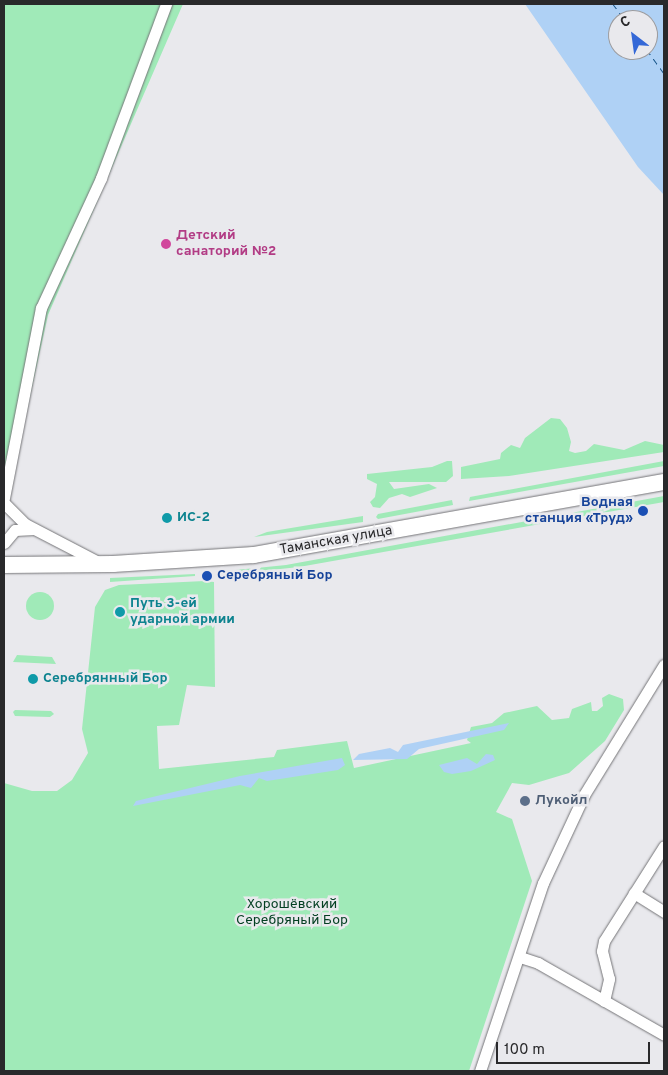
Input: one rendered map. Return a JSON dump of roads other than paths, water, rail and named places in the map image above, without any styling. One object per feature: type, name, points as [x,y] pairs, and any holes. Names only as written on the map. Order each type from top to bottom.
[{"type":"street","points":[[4,498],[41,308],[101,178],[166,4]]},
{"type":"street","name":"Таманская улица","points":[[4,565],[71,558],[113,564],[235,557],[301,548],[664,482]]},
{"type":"street","points":[[4,502],[18,519],[71,558]]},
{"type":"street","points":[[4,543],[15,530],[34,529]]},
{"type":"street","points":[[480,1071],[520,957],[543,883],[584,795],[664,665]]},
{"type":"street","points":[[604,1001],[609,979],[602,945],[664,846]]},
{"type":"street","points":[[634,893],[664,912]]},
{"type":"street","points":[[520,957],[538,963],[664,1035]]},
{"type":"water","points":[[525,4],[664,4],[664,195],[638,167]]},
{"type":"water","points":[[509,723],[504,730],[419,749],[407,759],[353,760],[359,754],[390,748],[398,752],[403,745]]},
{"type":"water","points":[[486,754],[493,755],[495,760],[471,771],[452,774],[444,772],[439,765],[467,758],[477,764]]},
{"type":"water","points":[[342,758],[345,765],[338,770],[267,781],[259,778],[251,788],[240,785],[133,806],[136,801],[240,776]]},
{"type":"place","name":"Детский санаторий №2","points":[[166,244]]},
{"type":"place","name":"Водная станция «Труд»","points":[[643,511]]},
{"type":"place","name":"ИС-2","points":[[167,518]]},
{"type":"place","name":"Серебряный Бор","points":[[207,576]]},
{"type":"place","name":"Путь 3-ей ударной армии","points":[[120,612]]},
{"type":"place","name":"Серебрянный Бор","points":[[33,679]]},
{"type":"place","name":"Лукойл","points":[[525,801]]},
{"type":"park label","name":"Хорошёвский Серебряный Бор","points":[[292,914]]}]
